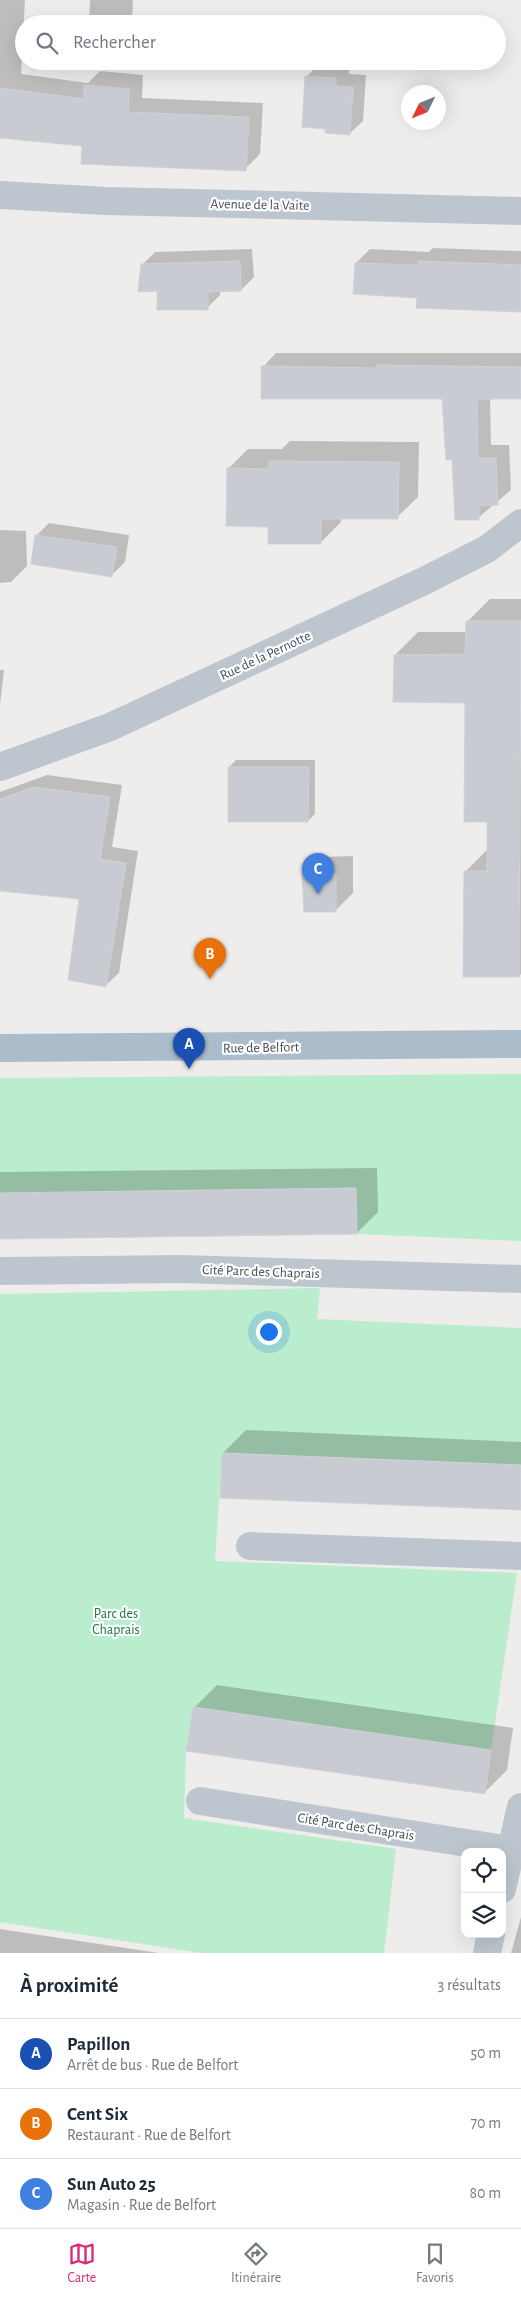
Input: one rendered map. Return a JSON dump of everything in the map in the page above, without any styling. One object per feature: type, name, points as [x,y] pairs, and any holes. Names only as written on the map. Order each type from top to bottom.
[{"type":"main road","name":"Rue de Belfort","points":[[0,1048],[521,1044]]},
{"type":"street","name":"Avenue de la Vaite","points":[[0,195],[106,201],[521,211]]},
{"type":"street","name":"Rue de la Pernotte","points":[[0,767],[110,728],[424,581],[487,549],[521,523]]},
{"type":"street","name":"Cité Parc des Chaprais","points":[[0,1271],[181,1269],[521,1279]]},
{"type":"street","points":[[250,1546],[521,1556]]},
{"type":"street","name":"Cité Parc des Chaprais","points":[[200,1801],[512,1850]]},
{"type":"street","points":[[506,1873],[521,1807]]},
{"type":"street","points":[[487,1953],[491,1938]]},
{"type":"green space","points":[[521,1074],[521,1241],[357,1234],[356,1188],[0,1193],[0,1078]]},
{"type":"green space","name":"Parc des Chaprais","points":[[320,1288],[317,1319],[521,1328],[521,1465],[222,1453],[215,1561],[517,1573],[491,1750],[193,1707],[186,1751],[184,1818],[396,1849],[384,1953],[201,1953],[0,1922],[0,1294]]},
{"type":"building","points":[[305,76],[336,78],[336,86],[353,87],[350,135],[325,133],[325,129],[302,127]]},
{"type":"building","points":[[84,85],[129,89],[128,112],[249,117],[246,171],[81,164],[82,146],[0,138],[0,88],[84,99]]},
{"type":"building","points":[[240,261],[241,291],[208,292],[208,310],[157,310],[157,291],[138,292],[141,264]]},
{"type":"building","points":[[418,261],[521,265],[521,312],[416,308],[417,298],[353,294],[355,263],[418,265]]},
{"type":"building","points":[[377,365],[521,367],[521,399],[477,399],[478,458],[496,458],[498,505],[479,506],[479,520],[455,520],[452,460],[446,460],[442,399],[261,399],[261,366],[377,368]]},
{"type":"building","points":[[269,461],[399,462],[398,519],[321,519],[321,544],[268,544],[268,527],[226,526],[227,468],[268,469]]},
{"type":"building","points":[[35,535],[117,547],[112,577],[31,564]]},
{"type":"building","points":[[466,621],[521,621],[519,977],[463,977],[464,871],[487,871],[487,822],[464,822],[465,703],[393,702],[394,655],[465,654]]},
{"type":"building","points":[[228,767],[309,767],[308,822],[228,822]]},
{"type":"building","points":[[34,787],[110,797],[100,859],[126,863],[106,987],[68,980],[79,899],[0,891],[0,799]]},
{"type":"building","points":[[302,874],[336,874],[336,912],[304,912]]},
{"type":"building","points":[[356,1188],[357,1234],[0,1239],[0,1193]]},
{"type":"building","points":[[222,1453],[521,1465],[521,1510],[220,1498]]},
{"type":"building","points":[[193,1707],[491,1750],[485,1794],[186,1751]]},
{"type":"place","name":"Sun Auto 25","points":[[318,894]]},
{"type":"place","name":"Cent Six","points":[[210,979]]},
{"type":"place","name":"Papillon","points":[[189,1069]]}]
